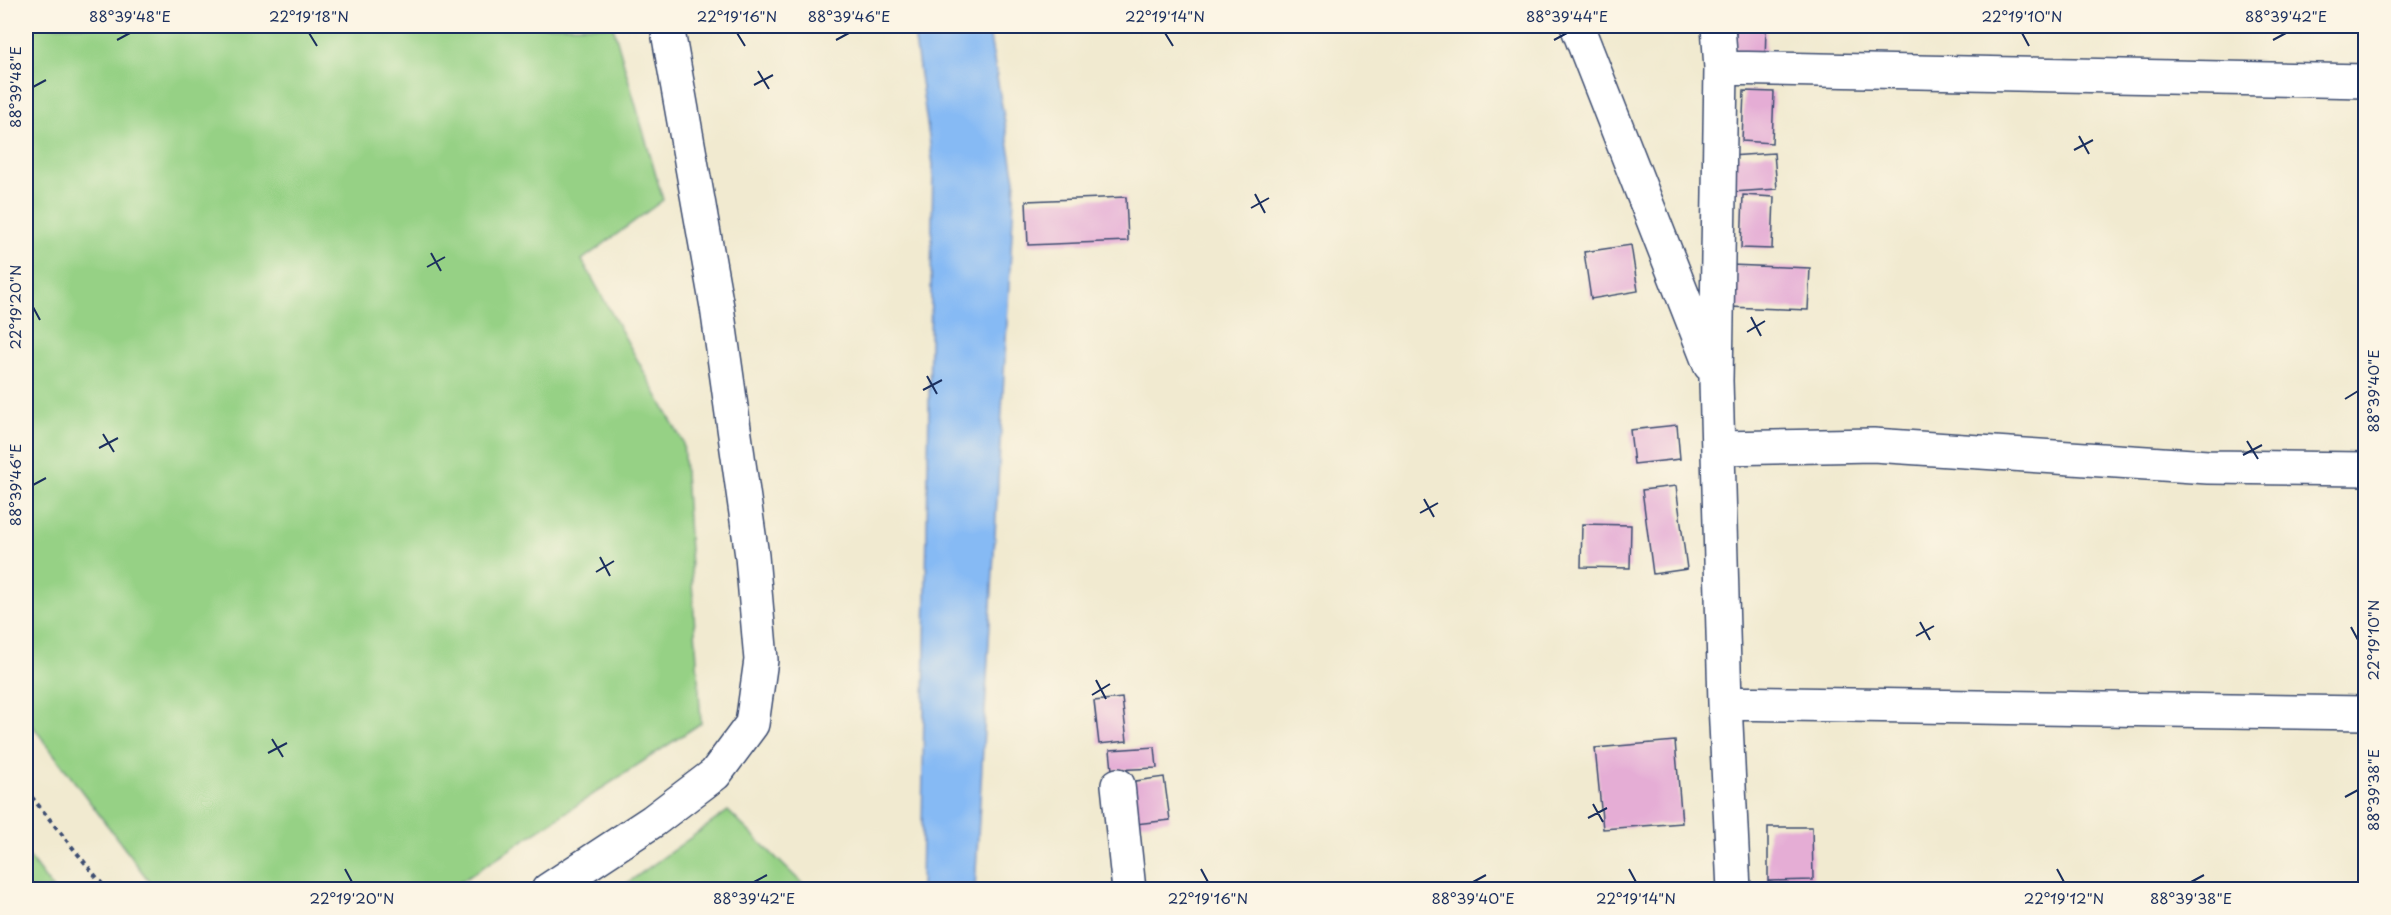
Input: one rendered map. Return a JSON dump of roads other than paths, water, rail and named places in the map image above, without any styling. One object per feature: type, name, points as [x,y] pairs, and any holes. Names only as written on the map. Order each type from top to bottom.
[{"type":"street","points":[[548,890],[653,821],[715,774],[752,724],[761,660],[753,556],[717,307],[667,26]]},
{"type":"street","points":[[1577,26],[1716,381]]},
{"type":"street","points":[[1718,26],[1721,68],[1716,381],[1725,703],[1734,890]]},
{"type":"street","points":[[1721,68],[2366,81]]},
{"type":"street","points":[[1719,448],[1873,445],[2208,467],[2366,469]]},
{"type":"street","points":[[1725,703],[2366,713]]},
{"type":"street","points":[[1118,785],[1129,890]]},
{"type":"water","points":[[913,26],[988,26],[1015,180],[975,889],[921,889],[933,165]]}]
